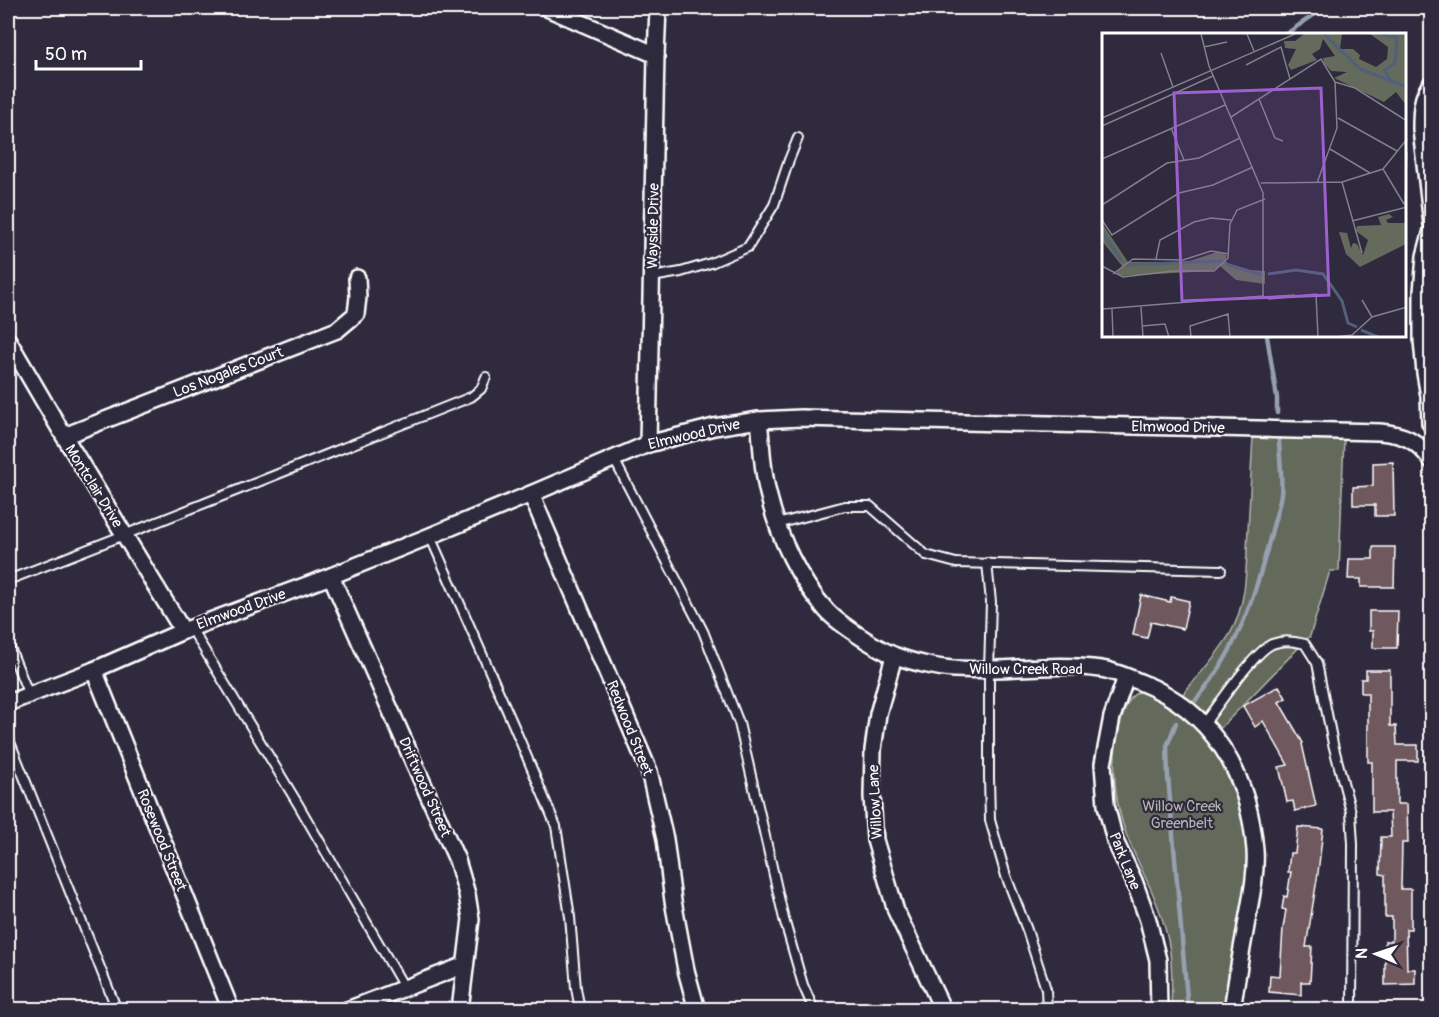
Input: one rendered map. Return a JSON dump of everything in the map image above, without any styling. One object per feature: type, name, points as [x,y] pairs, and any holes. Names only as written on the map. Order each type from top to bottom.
[{"type":"street","points":[[546,8],[656,54]]},
{"type":"street","name":"Wayside Drive","points":[[648,444],[658,8]]},
{"type":"street","points":[[1431,83],[1423,100],[1421,129],[1431,225]]},
{"type":"street","points":[[1431,230],[1425,255],[1422,292],[1431,426]]},
{"type":"street","name":"Los Nogales Court","points":[[64,436],[338,330],[356,314],[357,278]]},
{"type":"street","name":"Montclair Drive","points":[[8,340],[125,536],[187,629]]},
{"type":"street","name":"Elmwood Drive","points":[[8,703],[94,670],[187,629],[331,576],[430,536],[648,444],[714,427],[759,420],[801,418],[1380,432],[1402,436],[1429,451]]},
{"type":"street","name":"Willow Creek Road","points":[[759,420],[768,496],[789,554],[808,588],[828,613],[856,634],[894,656],[951,669],[1071,667],[1102,669],[1153,687],[1172,698],[1204,724],[1228,756],[1243,789],[1251,820],[1255,853],[1252,895],[1240,953],[1232,1010]]},
{"type":"street","name":"Redwood Street","points":[[531,494],[649,771],[665,839],[673,901],[686,970],[697,1010]]},
{"type":"street","name":"Driftwood Street","points":[[331,576],[457,860],[467,894],[471,919],[460,1010]]},
{"type":"street","name":"Willow Lane","points":[[894,656],[878,714],[873,750],[872,796],[875,840],[896,911],[943,1010]]},
{"type":"street","name":"Rosewood Street","points":[[94,670],[231,1010]]},
{"type":"street","name":"Park Lane","points":[[1126,677],[1112,717],[1103,764],[1106,806],[1115,841],[1134,880],[1148,920],[1158,960],[1159,1010]]},
{"type":"street","points":[[347,1010],[465,965]]},
{"type":"lane","points":[[652,277],[681,272],[711,263],[748,247],[774,205],[798,138]]},
{"type":"lane","points":[[8,580],[125,536],[471,397],[481,389],[486,378]]},
{"type":"lane","points":[[614,459],[703,631],[739,723],[784,919],[803,985],[814,1010]]},
{"type":"lane","points":[[777,524],[845,506],[870,506],[926,555],[956,562],[1221,570]]},
{"type":"lane","points":[[430,536],[556,826],[570,917],[580,1010]]},
{"type":"lane","points":[[987,563],[992,602],[989,670],[990,820],[1006,876],[1046,989],[1047,1010]]},
{"type":"lane","points":[[187,629],[297,804],[404,987]]},
{"type":"lane","points":[[1204,724],[1253,660],[1271,645],[1290,640],[1305,644],[1317,663],[1333,744],[1351,812],[1353,844],[1352,1010]]},
{"type":"lane","points":[[8,643],[29,695]]},
{"type":"lane","points":[[8,737],[117,1010]]},
{"type":"green space","name":"Willow Creek Greenbelt","points":[[1253,437],[1344,437],[1339,571],[1330,571],[1310,636],[1208,741],[1241,801],[1248,850],[1246,876],[1225,1009],[1171,1009],[1172,980],[1168,941],[1153,894],[1121,819],[1114,773],[1116,742],[1124,712],[1133,695],[1139,692],[1150,694],[1172,708],[1218,652],[1237,620],[1245,582]]},
{"type":"building","points":[[1393,462],[1394,516],[1375,516],[1375,505],[1353,505],[1353,487],[1373,486],[1373,463]]},
{"type":"building","points":[[1373,547],[1395,547],[1394,587],[1361,587],[1361,579],[1348,579],[1349,559],[1373,559]]},
{"type":"building","points":[[1141,595],[1170,602],[1171,597],[1189,601],[1183,629],[1151,622],[1147,638],[1133,635]]},
{"type":"building","points":[[1369,611],[1398,611],[1397,648],[1373,648],[1373,631],[1369,631]]},
{"type":"building","points":[[1366,670],[1390,670],[1390,726],[1396,726],[1397,745],[1418,745],[1418,761],[1397,761],[1397,804],[1407,804],[1408,843],[1402,843],[1401,889],[1411,889],[1411,929],[1406,929],[1407,969],[1415,969],[1415,984],[1385,985],[1385,941],[1392,941],[1392,917],[1385,917],[1385,875],[1380,874],[1381,837],[1391,837],[1390,812],[1372,812],[1372,762],[1368,762],[1368,693],[1361,693],[1361,679],[1366,679]]},
{"type":"building","points":[[1279,686],[1286,698],[1279,702],[1303,743],[1316,806],[1295,811],[1293,801],[1287,802],[1279,767],[1288,765],[1263,721],[1255,727],[1243,706]]},
{"type":"building","points":[[1298,827],[1323,829],[1306,947],[1312,947],[1310,982],[1301,982],[1301,995],[1269,992],[1270,975],[1280,976],[1286,910],[1282,909],[1284,896],[1287,897],[1291,872],[1288,872],[1290,853],[1295,853]]},
{"type":"waterway","points":[[1287,33],[1324,8]]},
{"type":"waterway","points":[[1267,338],[1277,398],[1277,413]]},
{"type":"waterway","points":[[1196,700],[1210,682],[1234,642],[1259,578],[1281,494],[1279,439]]},
{"type":"waterway","points":[[1176,723],[1167,746],[1168,777],[1188,1010]]}]
